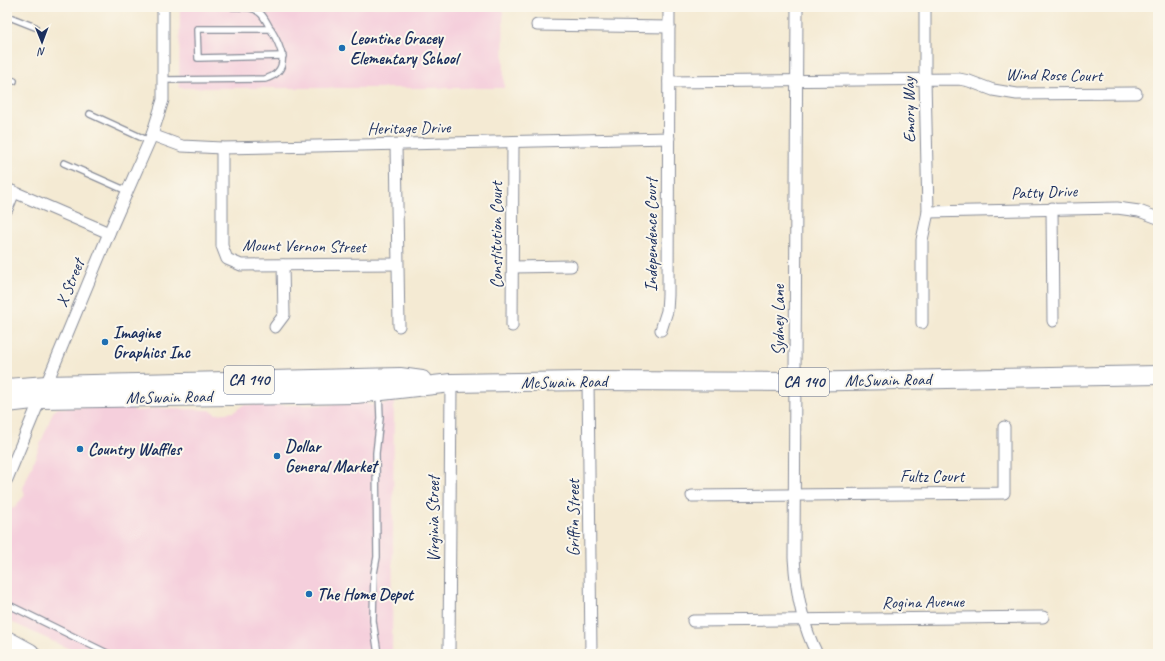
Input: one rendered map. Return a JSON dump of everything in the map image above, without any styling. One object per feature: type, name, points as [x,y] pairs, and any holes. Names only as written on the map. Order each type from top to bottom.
[{"type":"highway","points":[[7,642],[29,654]]},
{"type":"main road","name":"McSwain Road","points":[[7,388],[44,392],[336,394],[379,392],[451,383],[588,381],[795,382],[1158,375]]},
{"type":"main road","name":"McSwain Road","points":[[7,403],[44,392],[400,377],[451,383]]},
{"type":"street","name":"X Street","points":[[7,479],[150,138],[163,100],[163,7]]},
{"type":"street","name":"Independence Court","points":[[661,330],[668,295],[669,7]]},
{"type":"street","name":"Sydney Lane","points":[[797,7],[794,495],[796,581],[804,621],[818,654]]},
{"type":"street","name":"Emory Way","points":[[922,323],[922,240],[928,212],[925,7]]},
{"type":"street","points":[[537,25],[669,27]]},
{"type":"street","name":"Wind Rose Court","points":[[669,82],[959,79],[969,81],[992,90],[1017,94],[1136,93]]},
{"type":"street","name":"Heritage Drive","points":[[150,138],[182,146],[222,148],[513,143],[669,138]]},
{"type":"street","name":"Constitution Court","points":[[512,326],[513,143]]},
{"type":"street","points":[[396,145],[399,326]]},
{"type":"street","name":"Mount Vernon Street","points":[[222,148],[222,246],[227,259],[241,265],[398,264]]},
{"type":"street","points":[[7,209],[10,190],[109,233]]},
{"type":"street","points":[[1052,208],[1054,321]]},
{"type":"street","name":"Patty Drive","points":[[928,212],[1052,208],[1117,208],[1139,210],[1158,218]]},
{"type":"street","points":[[275,327],[284,315],[284,265]]},
{"type":"street","points":[[512,267],[571,266]]},
{"type":"street","name":"Griffin Street","points":[[588,381],[591,654]]},
{"type":"street","name":"Virginia Street","points":[[450,654],[451,383]]},
{"type":"street","name":"Fultz Court","points":[[794,495],[1004,493],[1004,427]]},
{"type":"street","points":[[692,496],[794,495]]},
{"type":"street","name":"Rogina Avenue","points":[[693,621],[804,621],[1043,617]]},
{"type":"lane","points":[[163,80],[265,79],[272,77],[279,71],[283,56],[279,43],[260,12],[251,8],[233,7]]},
{"type":"lane","points":[[7,16],[35,27]]},
{"type":"lane","points":[[270,29],[197,29],[198,58],[283,56]]},
{"type":"lane","points":[[7,78],[14,82]]},
{"type":"lane","points":[[90,114],[150,138]]},
{"type":"lane","points":[[64,162],[127,191]]},
{"type":"lane","points":[[378,654],[373,621],[374,573],[377,557],[376,453],[380,418],[379,392]]},
{"type":"lane","points":[[7,604],[109,654]]},
{"type":"shaded area","name":"Leontine Gracey Elementary School","points":[[180,7],[503,7],[504,88],[179,88]]},
{"type":"shaded area","points":[[394,398],[392,654],[80,654],[7,620],[7,511],[15,507],[25,495],[23,488],[53,412],[58,408],[128,405],[135,411],[152,410],[154,408],[210,410],[216,414],[234,412],[243,405],[331,405],[365,402],[370,405],[389,403]]},
{"type":"place","name":"Leontine Gracey Elementary School","points":[[342,48]]},
{"type":"place","name":"Imagine Graphics Inc","points":[[105,342]]},
{"type":"place","name":"Country Waffles","points":[[80,449]]},
{"type":"place","name":"Dollar General Market","points":[[277,456]]},
{"type":"place","name":"The Home Depot","points":[[309,594]]}]
